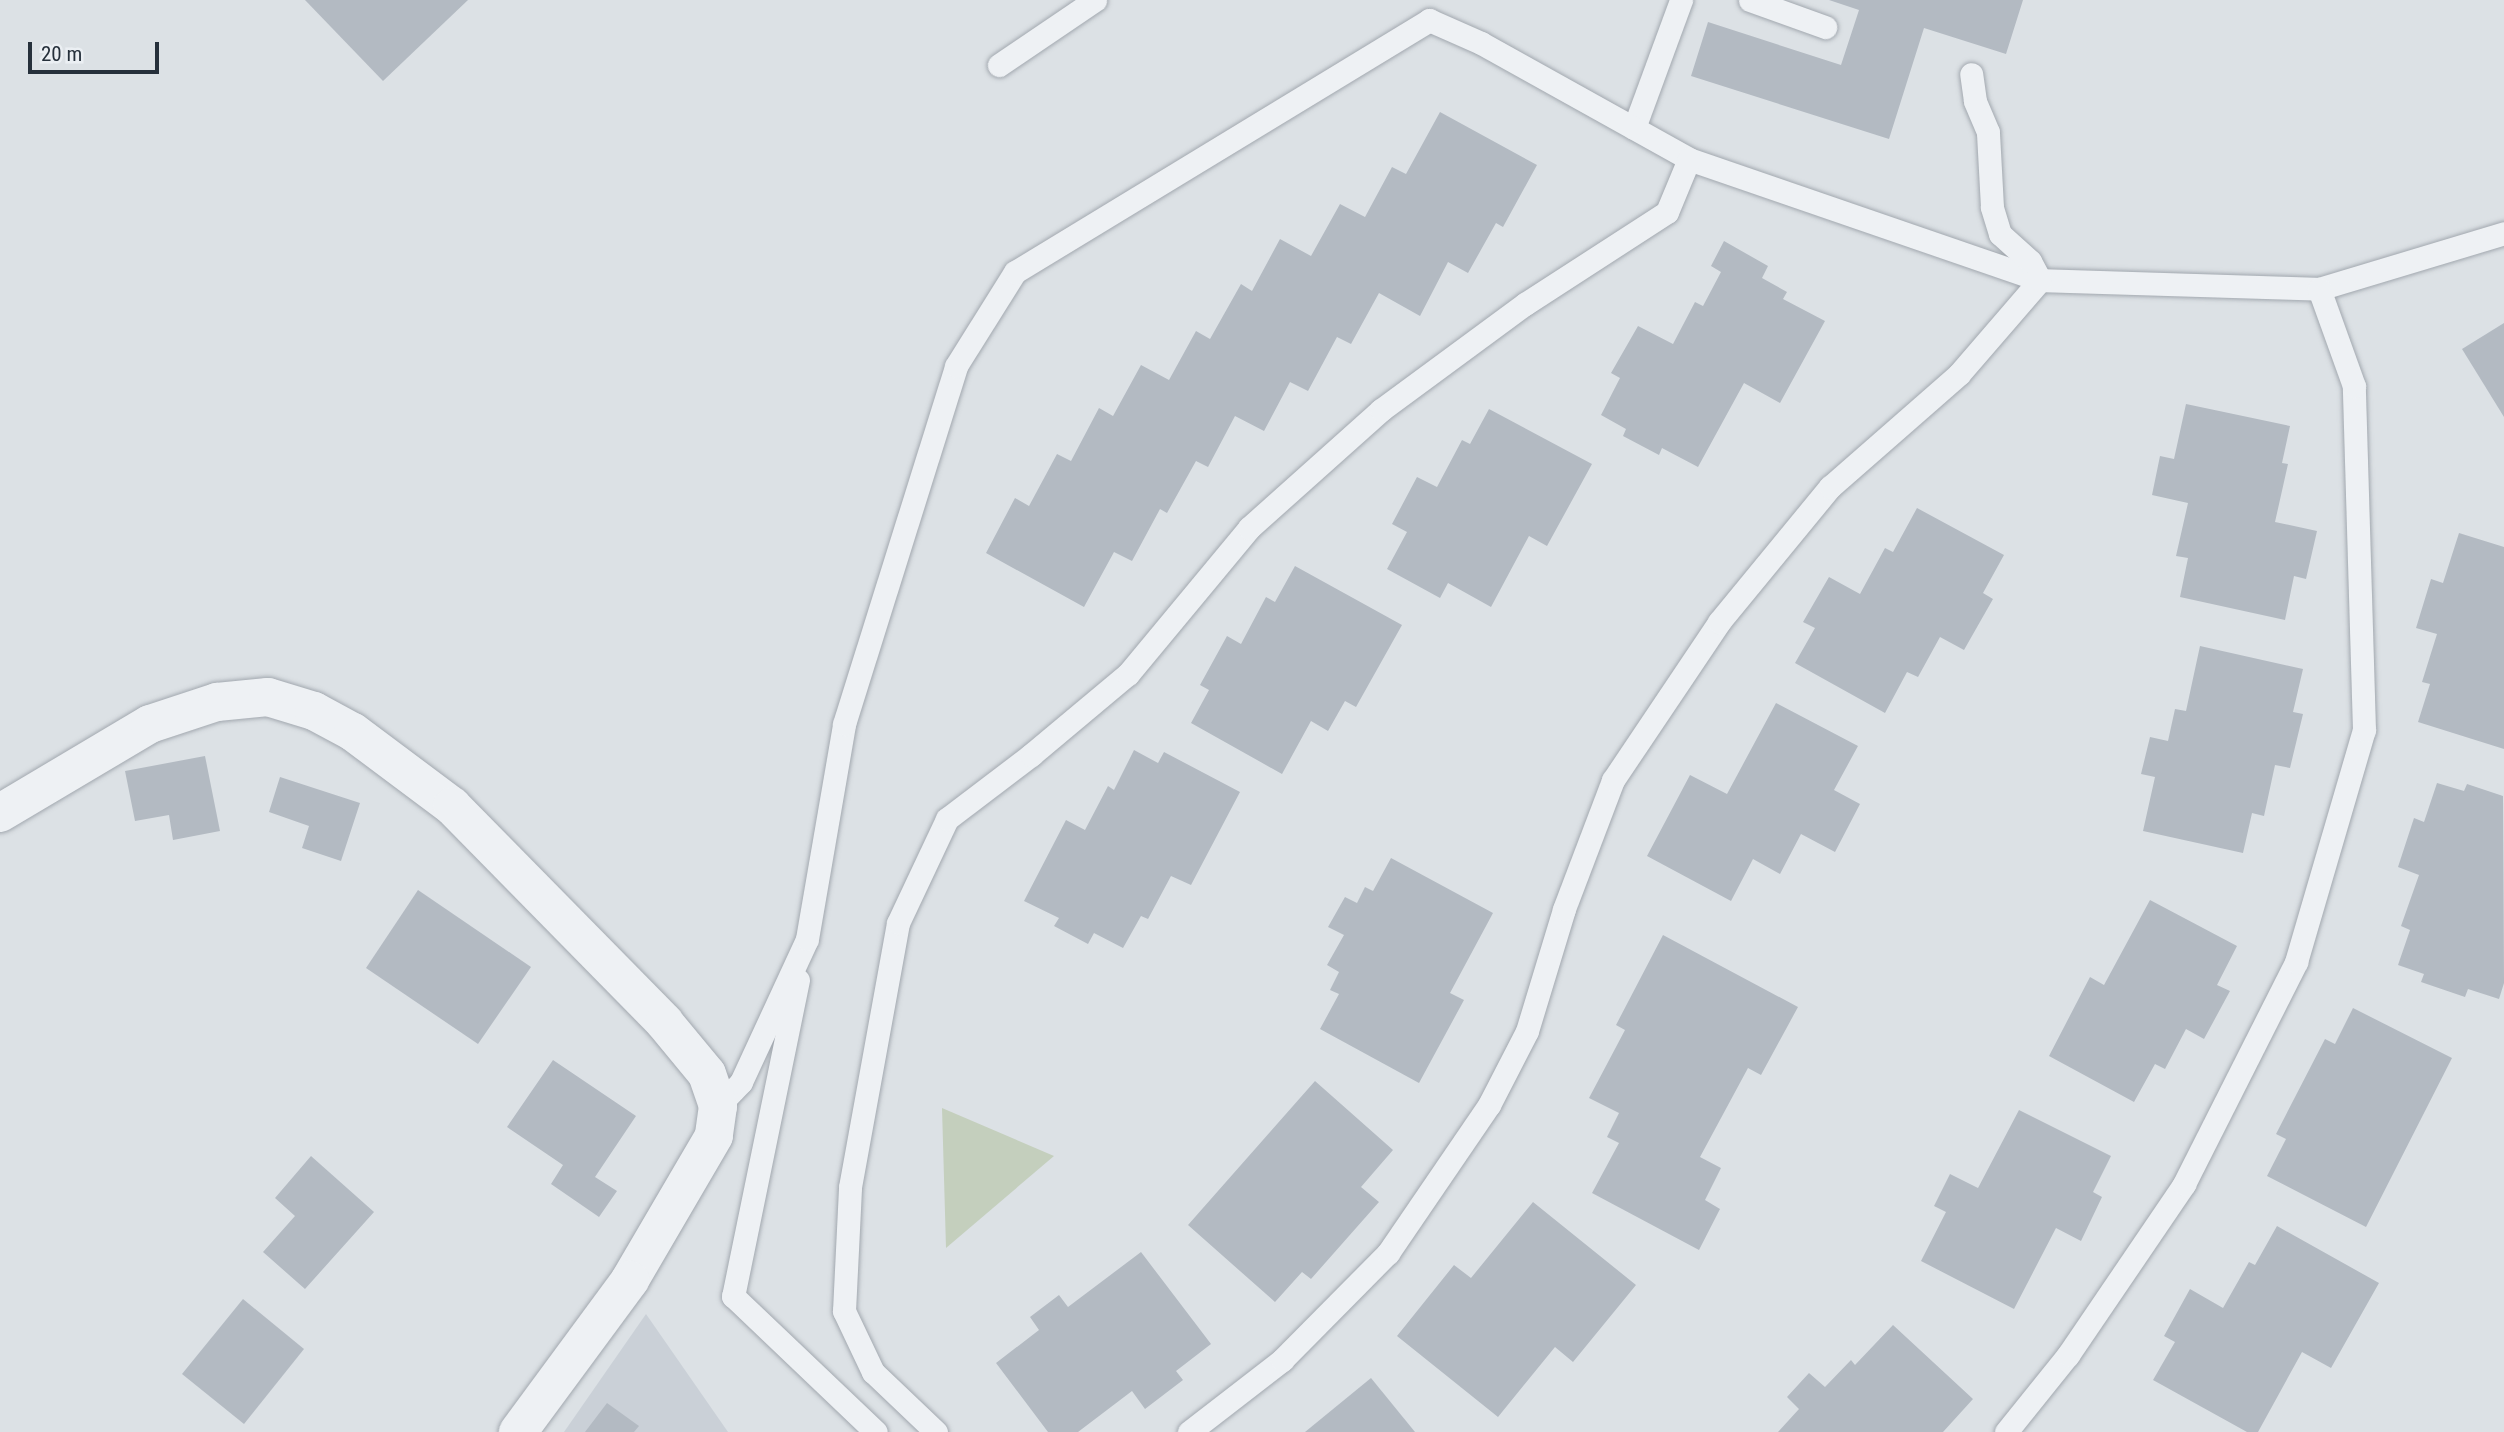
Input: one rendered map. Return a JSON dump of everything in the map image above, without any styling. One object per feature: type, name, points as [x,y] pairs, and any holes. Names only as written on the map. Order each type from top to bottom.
[{"type":"street","points":[[0,813],[150,724],[217,702],[268,697],[314,711],[353,732],[452,806],[664,1022],[707,1074],[718,1106],[713,1136],[704,1156],[636,1268],[519,1432]]},
{"type":"lane","points":[[999,65],[1096,0]]},
{"type":"lane","points":[[1634,128],[1681,0]]},
{"type":"lane","points":[[1750,0],[1825,27]]},
{"type":"lane","points":[[876,1432],[733,1296],[807,939],[844,724],[956,366],[1015,272],[1429,20],[1481,43],[1689,159],[2040,280],[2319,289],[2504,233]]},
{"type":"lane","points":[[1971,74],[1975,101],[1987,132],[1992,207],[2000,234],[2030,261],[2040,280]]},
{"type":"lane","points":[[936,1432],[873,1372],[844,1311],[850,1187],[898,923],[947,819],[1031,755],[1128,674],[1249,528],[1381,410],[1525,304],[1667,212],[1689,159]]},
{"type":"lane","points":[[1189,1432],[1282,1360],[1388,1254],[1489,1105],[1527,1031],[1564,909],[1613,780],[1718,622],[1830,487],[1959,374],[2040,280]]},
{"type":"lane","points":[[2006,1432],[2068,1355],[2184,1184],[2296,961],[2364,730],[2354,386],[2319,289]]},
{"type":"lane","points":[[718,1106],[741,1082],[807,939]]},
{"type":"shaded area","points":[[646,1314],[728,1432],[564,1432]]},
{"type":"green space","points":[[942,1108],[1054,1156],[946,1248]]},
{"type":"building","points":[[305,0],[468,0],[383,81]]},
{"type":"building","points":[[1829,0],[2023,0],[2006,54],[1924,28],[1889,139],[1691,76],[1708,22],[1841,65],[1859,10]]},
{"type":"building","points":[[1440,112],[1537,165],[1503,227],[1496,223],[1468,273],[1448,262],[1420,316],[1379,293],[1351,344],[1337,337],[1308,391],[1290,382],[1264,431],[1235,416],[1208,467],[1196,461],[1167,513],[1160,509],[1132,561],[1114,552],[1084,607],[986,553],[1015,498],[1029,506],[1057,454],[1071,461],[1099,408],[1113,416],[1141,365],[1169,380],[1196,331],[1210,339],[1241,284],[1252,291],[1280,239],[1311,256],[1340,204],[1365,217],[1392,167],[1406,174]]},
{"type":"building","points":[[1724,241],[1768,266],[1762,278],[1787,292],[1783,299],[1825,321],[1780,403],[1744,383],[1698,467],[1662,448],[1659,455],[1623,436],[1626,429],[1601,415],[1620,378],[1611,373],[1638,326],[1673,344],[1695,302],[1703,306],[1721,272],[1711,266]]},
{"type":"building","points":[[2504,323],[2504,417],[2462,349]]},
{"type":"building","points":[[2186,404],[2290,426],[2282,463],[2288,464],[2275,522],[2317,531],[2306,579],[2294,576],[2285,620],[2180,597],[2188,558],[2176,556],[2188,503],[2152,495],[2160,456],[2174,459]]},
{"type":"building","points":[[1489,409],[1592,464],[1547,546],[1529,536],[1491,607],[1448,583],[1440,598],[1387,569],[1407,532],[1392,524],[1417,477],[1437,487],[1462,440],[1470,444]]},
{"type":"building","points":[[1917,508],[2004,555],[1983,593],[1993,599],[1964,650],[1940,637],[1918,677],[1907,672],[1885,713],[1795,663],[1815,628],[1803,622],[1829,577],[1860,594],[1885,548],[1893,552]]},
{"type":"building","points":[[2459,533],[2504,547],[2504,749],[2418,722],[2430,684],[2422,682],[2437,634],[2416,628],[2431,579],[2443,583]]},
{"type":"building","points":[[1295,566],[1402,625],[1356,707],[1345,701],[1328,731],[1311,721],[1282,774],[1191,723],[1209,690],[1200,685],[1227,636],[1241,644],[1266,597],[1275,602]]},
{"type":"building","points":[[2200,646],[2303,669],[2293,712],[2303,714],[2290,768],[2275,765],[2264,816],[2252,813],[2243,853],[2143,831],[2155,777],[2141,774],[2150,737],[2168,741],[2175,709],[2186,711]]},
{"type":"building","points":[[1776,703],[1858,746],[1834,790],[1860,804],[1835,852],[1801,834],[1780,874],[1753,859],[1731,901],[1647,856],[1690,775],[1727,794]]},
{"type":"building","points":[[1134,750],[1158,763],[1164,752],[1240,792],[1191,885],[1171,876],[1148,919],[1141,916],[1123,948],[1094,933],[1088,944],[1054,926],[1059,918],[1024,901],[1066,820],[1085,830],[1108,786],[1114,790]]},
{"type":"building","points":[[205,756],[220,831],[173,840],[169,815],[135,821],[125,771]]},
{"type":"building","points":[[280,777],[360,803],[341,861],[302,848],[309,826],[269,812]]},
{"type":"building","points":[[2437,783],[2464,791],[2467,784],[2503,796],[2504,983],[2499,999],[2468,989],[2465,997],[2421,982],[2424,974],[2398,965],[2410,930],[2401,926],[2419,875],[2398,867],[2414,818],[2424,822]]},
{"type":"building","points":[[1391,858],[1493,913],[1450,993],[1464,1000],[1419,1083],[1320,1029],[1339,994],[1330,990],[1339,972],[1327,965],[1344,935],[1328,927],[1345,897],[1357,903],[1365,887],[1373,891]]},
{"type":"building","points":[[418,890],[531,967],[478,1044],[366,968]]},
{"type":"building","points":[[2150,900],[2237,946],[2217,985],[2230,991],[2204,1039],[2186,1029],[2165,1069],[2155,1064],[2134,1102],[2049,1056],[2090,977],[2104,985]]},
{"type":"building","points":[[1663,935],[1798,1007],[1761,1075],[1748,1068],[1700,1157],[1721,1168],[1705,1200],[1720,1209],[1699,1250],[1592,1193],[1619,1143],[1607,1137],[1619,1113],[1589,1098],[1625,1030],[1616,1025]]},
{"type":"building","points":[[2353,1008],[2452,1058],[2366,1227],[2267,1176],[2286,1139],[2276,1134],[2325,1039],[2335,1044]]},
{"type":"building","points":[[553,1060],[636,1116],[595,1177],[617,1191],[599,1217],[551,1184],[563,1165],[507,1127]]},
{"type":"building","points":[[1315,1081],[1393,1150],[1361,1187],[1379,1202],[1311,1279],[1302,1272],[1275,1302],[1188,1225]]},
{"type":"building","points":[[2019,1110],[2111,1156],[2093,1192],[2102,1197],[2081,1241],[2056,1228],[2014,1309],[1921,1261],[1946,1212],[1934,1206],[1950,1174],[1978,1188]]},
{"type":"building","points":[[311,1156],[374,1212],[305,1289],[263,1252],[295,1216],[275,1198]]},
{"type":"building","points":[[1533,1202],[1636,1285],[1573,1362],[1555,1347],[1498,1417],[1397,1336],[1454,1265],[1471,1278]]},
{"type":"building","points":[[2277,1226],[2379,1283],[2331,1368],[2302,1352],[2258,1432],[2247,1432],[2153,1380],[2175,1342],[2164,1336],[2190,1289],[2223,1308],[2249,1262],[2255,1265]]},
{"type":"building","points":[[1141,1252],[1211,1344],[1176,1371],[1183,1380],[1145,1409],[1132,1391],[1078,1432],[1048,1432],[996,1363],[1039,1330],[1030,1317],[1059,1295],[1068,1307]]},
{"type":"building","points":[[243,1299],[304,1349],[244,1424],[182,1374]]},
{"type":"building","points":[[1893,1325],[1973,1399],[1943,1432],[1778,1432],[1799,1409],[1787,1397],[1809,1373],[1825,1387],[1851,1360],[1855,1365]]},
{"type":"building","points":[[1371,1378],[1415,1432],[1305,1432]]},
{"type":"building","points":[[607,1403],[639,1426],[634,1432],[585,1432]]}]
